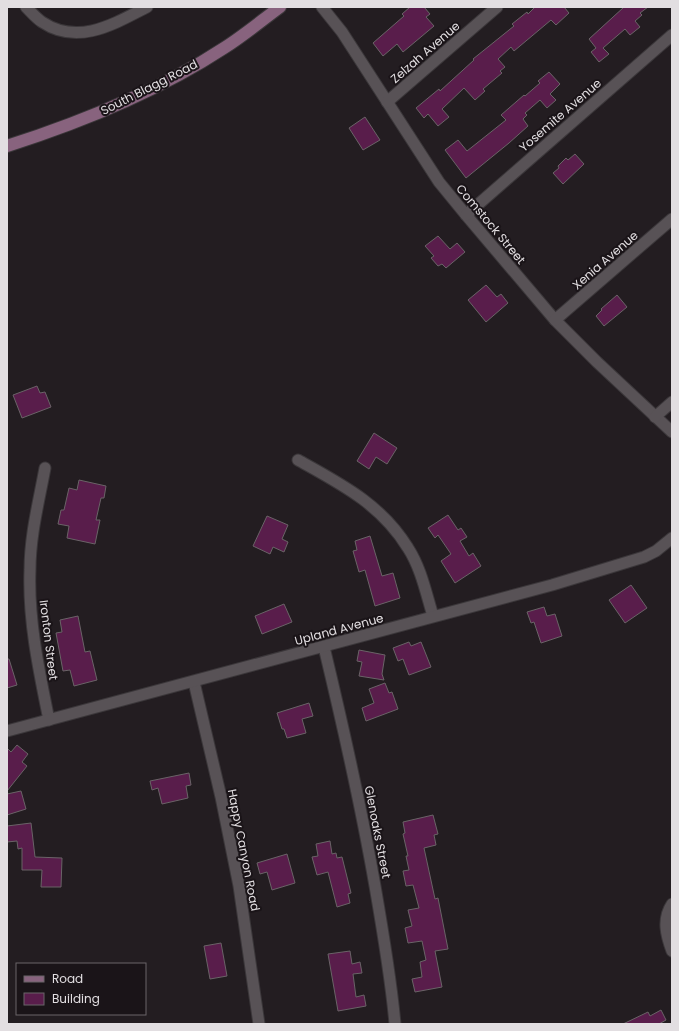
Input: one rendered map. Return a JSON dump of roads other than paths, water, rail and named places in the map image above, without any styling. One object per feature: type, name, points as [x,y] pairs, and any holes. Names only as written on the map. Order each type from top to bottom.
[{"type":"main road","name":"South Blagg Road","points":[[7,146],[58,130],[126,102],[224,48],[280,7]]},
{"type":"street","points":[[26,7],[41,22],[63,32],[80,34],[96,30],[147,7]]},
{"type":"street","name":"Comstock Street","points":[[322,7],[342,32],[439,182],[466,215],[555,320],[597,362],[672,432]]},
{"type":"street","name":"Zelzah Avenue","points":[[387,102],[497,7]]},
{"type":"street","name":"Yosemite Avenue","points":[[466,215],[672,35]]},
{"type":"street","name":"Xenia Avenue","points":[[555,320],[672,219]]},
{"type":"street","points":[[655,417],[672,402]]},
{"type":"street","points":[[298,460],[342,485],[369,503],[388,520],[414,559],[434,616]]},
{"type":"street","name":"Ironton Street","points":[[45,468],[34,525],[30,569],[30,613],[49,720]]},
{"type":"street","name":"Upland Avenue","points":[[7,731],[552,585],[644,557],[656,551],[672,538]]},
{"type":"street","name":"Glenoaks Street","points":[[324,647],[352,767],[368,846],[393,1002],[394,1024]]},
{"type":"street","name":"Happy Canyon Road","points":[[194,682],[221,796],[237,878],[259,1024]]},
{"type":"street","points":[[672,904],[668,909],[665,921],[672,951]]}]
